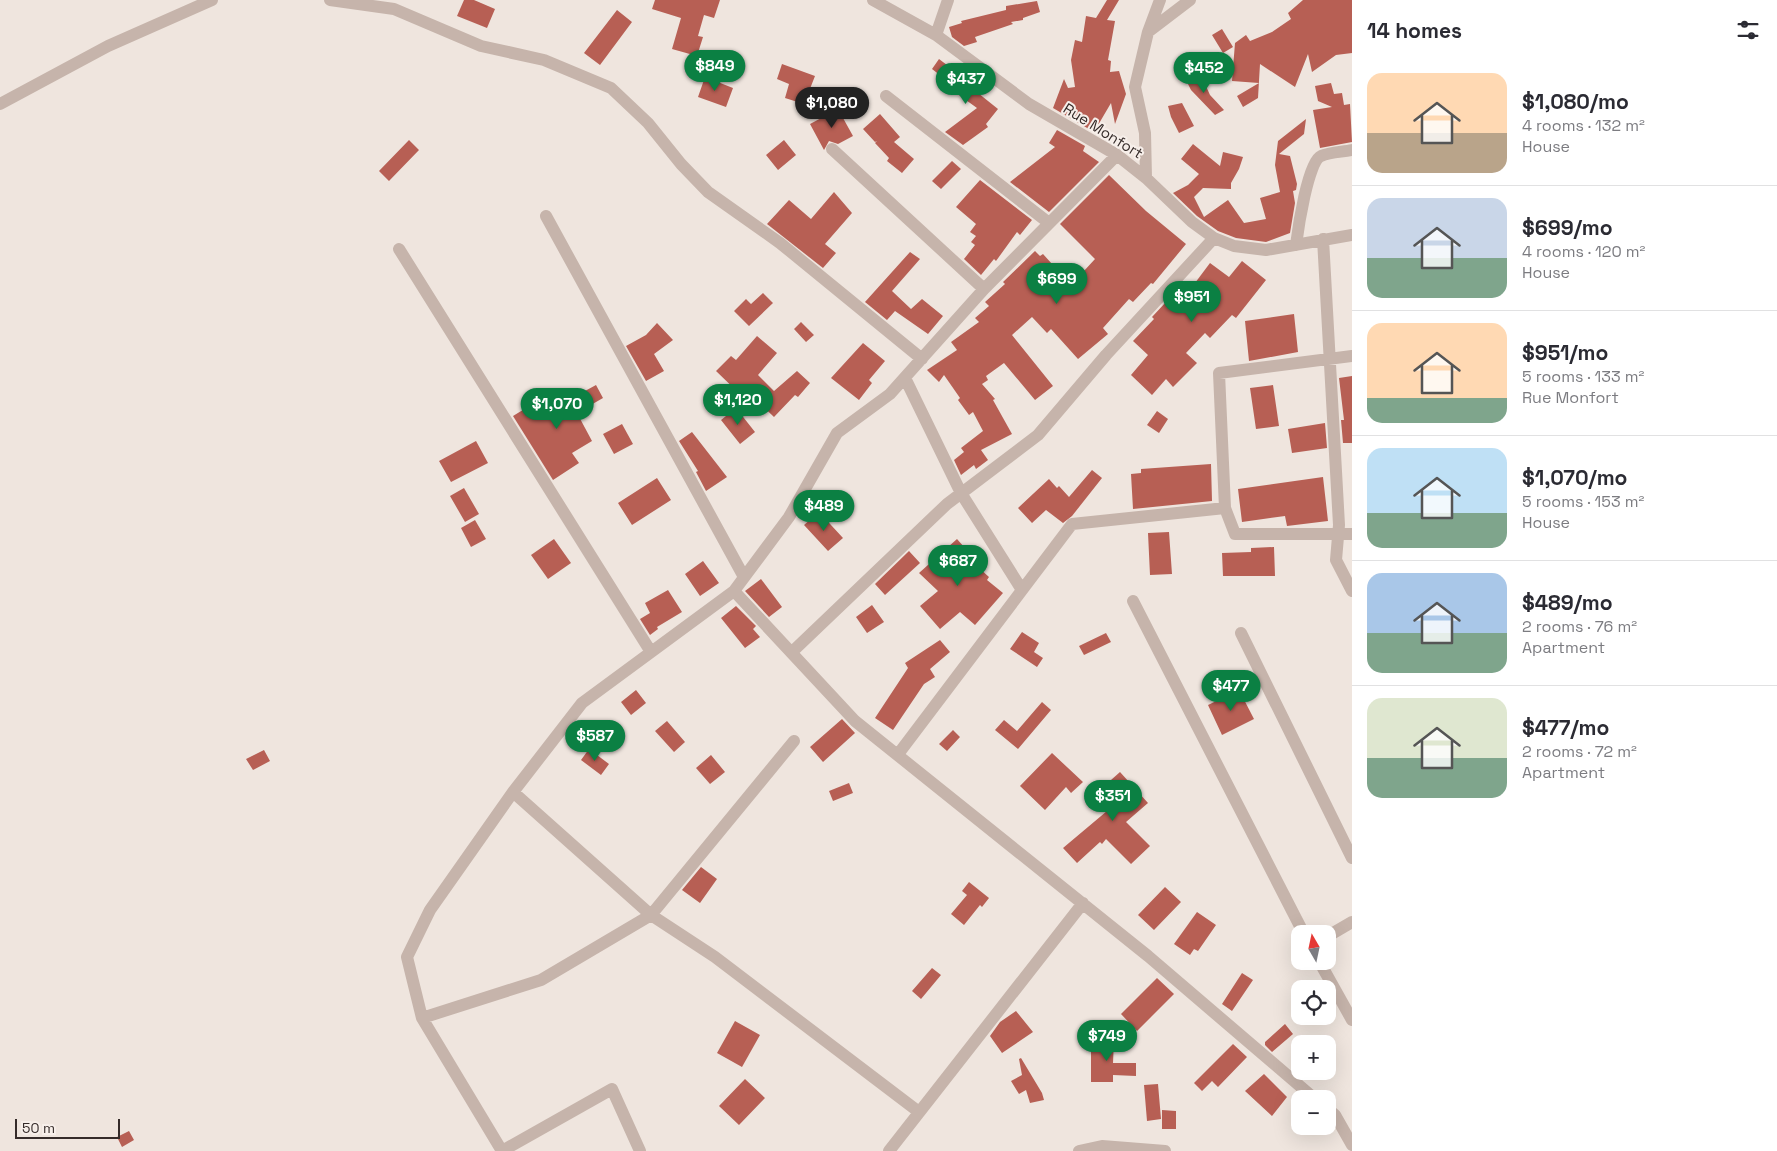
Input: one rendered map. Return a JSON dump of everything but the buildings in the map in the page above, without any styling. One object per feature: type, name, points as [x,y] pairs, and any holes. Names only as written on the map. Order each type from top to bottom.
[{"type":"street","points":[[0,104],[108,46],[212,0]]},
{"type":"street","points":[[330,0],[394,9],[482,46],[544,60],[611,88],[648,123],[681,164],[708,192],[780,243],[922,359]]},
{"type":"street","name":"Rue Monfort","points":[[873,0],[891,4],[1029,104],[1116,155],[1146,178],[1192,222],[1214,238],[1234,246],[1266,250],[1352,235]]},
{"type":"street","points":[[936,35],[948,0]]},
{"type":"street","points":[[1146,178],[1145,133],[1135,87],[1148,32],[1160,0]]},
{"type":"street","points":[[1148,32],[1190,0]]},
{"type":"street","points":[[886,96],[1049,222]]},
{"type":"street","points":[[832,149],[984,289]]},
{"type":"street","points":[[1296,245],[1315,160],[1320,156],[1352,150]]},
{"type":"street","points":[[640,1151],[612,1089],[502,1151],[422,1018],[408,957],[430,910],[512,792],[582,703],[734,591],[789,517],[837,433],[890,394],[984,289],[1116,155]]},
{"type":"street","points":[[546,216],[744,577]]},
{"type":"street","points":[[792,652],[885,561],[961,493],[1038,435],[1106,356],[1214,238]]},
{"type":"street","points":[[1323,239],[1338,535],[1336,560],[1352,591]]},
{"type":"street","points":[[400,248],[651,652]]},
{"type":"street","points":[[1352,356],[1219,374],[1225,508],[1235,534],[1352,534]]},
{"type":"street","points":[[905,378],[961,493],[1022,590]]},
{"type":"street","points":[[898,753],[1072,524],[1225,508]]},
{"type":"street","points":[[734,591],[855,721],[898,753],[1083,903],[1304,1090]]},
{"type":"street","points":[[1133,601],[1299,925]]},
{"type":"street","points":[[1240,634],[1352,858]]},
{"type":"street","points":[[422,1018],[541,980],[651,915],[794,742]]},
{"type":"street","points":[[512,792],[651,915],[715,957],[919,1112]]},
{"type":"street","points":[[889,1151],[1083,903]]},
{"type":"street","points":[[1336,931],[1352,922]]},
{"type":"street","points":[[1324,970],[1352,1020]]},
{"type":"street","points":[[1336,1117],[1352,1147],[1346,1151]]},
{"type":"street","points":[[1080,1151],[1102,1146],[1165,1151]]}]
